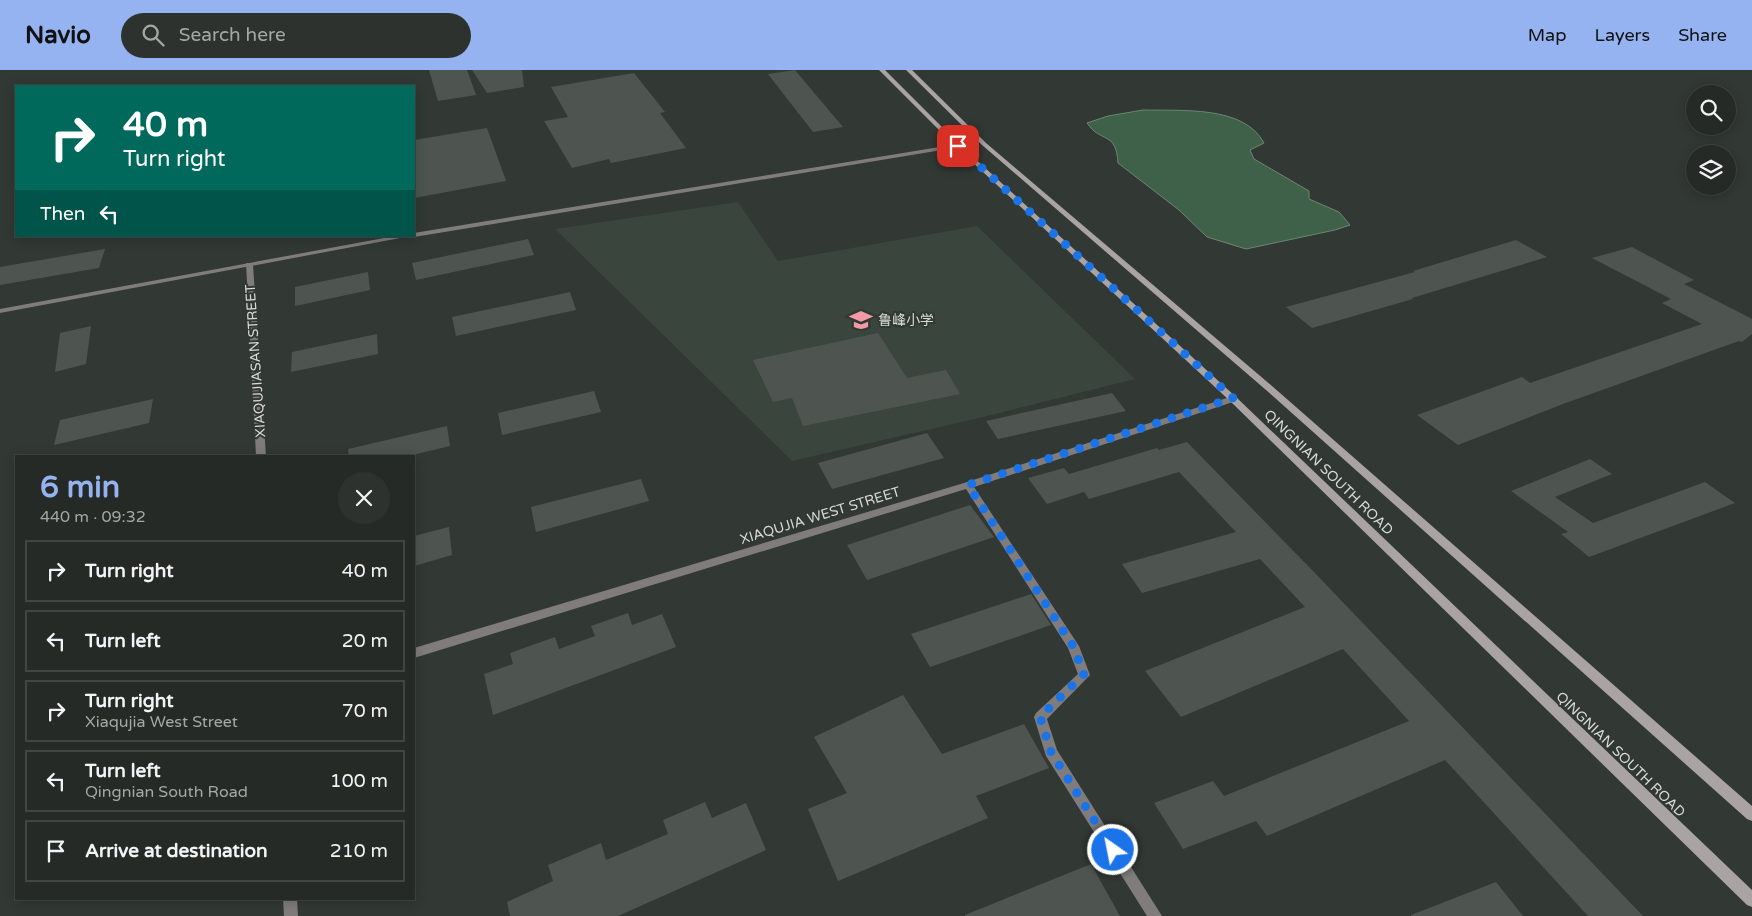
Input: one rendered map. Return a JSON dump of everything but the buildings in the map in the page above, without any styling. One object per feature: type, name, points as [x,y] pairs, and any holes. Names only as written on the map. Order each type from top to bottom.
[{"type":"main road","name":"QINGNIAN SOUTH ROAD","points":[[882,70],[958,146],[1233,398],[1752,900]]},
{"type":"main road","name":"QINGNIAN SOUTH ROAD","points":[[909,70],[984,144],[1276,395],[1752,815]]},
{"type":"street","points":[[415,235],[958,146]]},
{"type":"street","points":[[0,311],[403,237]]},
{"type":"street","name":"XIAQUJIASAN STREET","points":[[249,265],[261,455]]},
{"type":"street","name":"XIAQUJIA WEST STREET","points":[[415,653],[968,485],[1233,398]]},
{"type":"street","points":[[968,485],[1073,646],[1084,674],[1040,717],[1051,752],[1155,916]]},
{"type":"street","points":[[290,900],[291,916]]},
{"type":"shaded area","points":[[1143,110],[1210,113],[1227,116],[1242,122],[1255,131],[1264,143],[1250,150],[1254,159],[1309,191],[1309,199],[1339,212],[1350,225],[1246,249],[1207,237],[1179,210],[1118,163],[1117,153],[1111,141],[1097,133],[1087,123],[1108,116]]},
{"type":"shaded area","name":"鲁峰小学","points":[[738,202],[778,261],[977,226],[1135,379],[979,418],[792,461],[555,229]]},
{"type":"place","name":"鲁峰小学","points":[[861,320]]},
{"type":"route","points":[[958,146],[1233,398],[968,485],[1073,646],[1084,674],[1040,717],[1051,752],[1113,850]]}]
